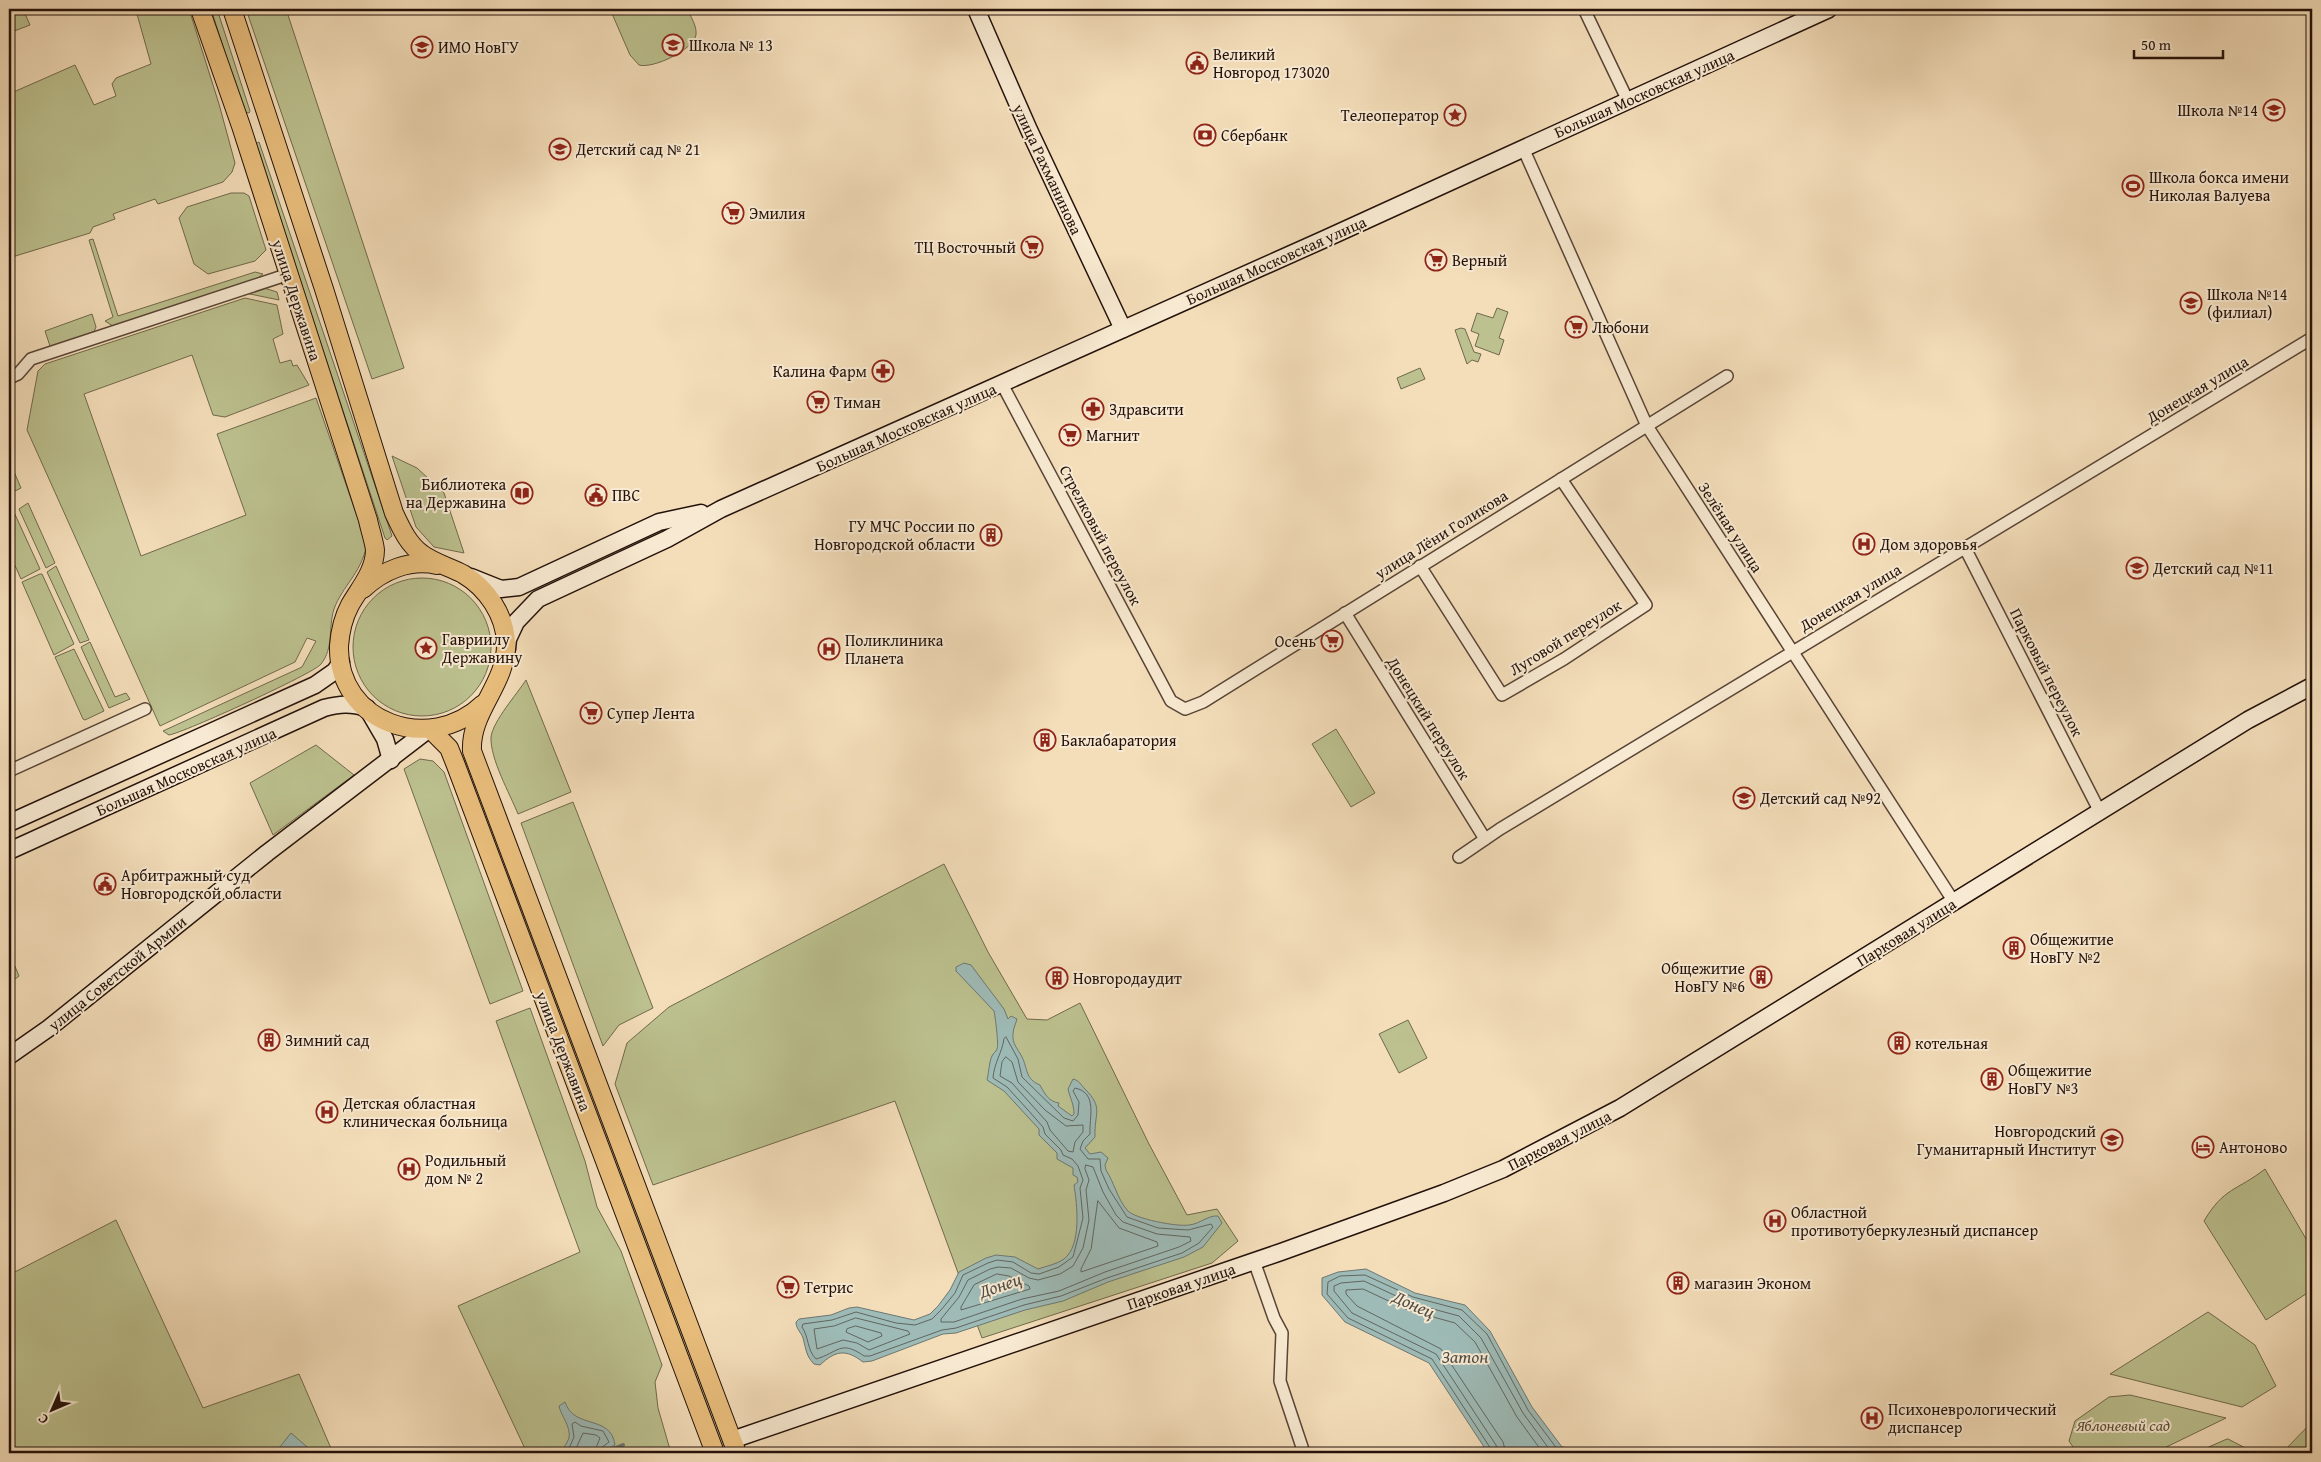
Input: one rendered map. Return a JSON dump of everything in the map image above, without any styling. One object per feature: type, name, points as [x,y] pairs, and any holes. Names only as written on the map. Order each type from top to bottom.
[{"type":"main road","name":"улица Державина","points":[[200,9],[241,126],[289,274],[368,520],[375,551],[372,567],[344,618],[339,647],[341,662],[348,683],[366,708],[392,724],[407,728],[430,730],[461,720],[474,712],[495,688]]},
{"type":"main road","name":"улица Державина","points":[[232,9],[394,513],[405,537],[421,554],[456,571],[483,590],[497,610],[503,625],[505,659],[495,688],[474,726],[472,751],[734,1447]]},
{"type":"main road","points":[[241,126],[268,117]]},
{"type":"main road","name":"улица Державина","points":[[359,593],[371,581],[400,566],[416,564],[456,571]]},
{"type":"main road","name":"улица Державина","points":[[430,730],[449,748],[455,762],[715,1453]]},
{"type":"street","name":"улица Рахманинова","points":[[976,9],[1029,130],[1123,329]]},
{"type":"street","points":[[1584,9],[1628,100]]},
{"type":"street","name":"Большая Московская улица","points":[[505,659],[508,638],[516,622],[538,599],[667,538],[721,509],[1002,384],[1829,9]]},
{"type":"street","name":"Зелёная улица","points":[[1523,148],[1646,426],[1954,902]]},
{"type":"street","points":[[9,378],[18,374],[31,359],[289,274]]},
{"type":"street","name":"Донецкая улица","points":[[1459,857],[1792,651],[2312,338]]},
{"type":"street","name":"улица Лёни Голикова","points":[[1171,701],[1185,709],[1197,706],[1727,376]]},
{"type":"street","name":"Стрелковый переулок","points":[[1002,384],[1171,701]]},
{"type":"street","name":"Луговой переулок","points":[[1420,566],[1502,695],[1564,659],[1646,605],[1561,479]]},
{"type":"street","name":"Большая Московская улица","points":[[456,571],[502,589],[519,587],[659,522],[721,509]]},
{"type":"street","name":"Парковый переулок","points":[[1964,548],[2100,812]]},
{"type":"street","name":"Донецкий переулок","points":[[1346,613],[1485,840]]},
{"type":"street","name":"Большая Московская улица","points":[[9,823],[315,685],[335,671],[341,662]]},
{"type":"street","name":"Парковая улица","points":[[734,1447],[1444,1193],[1503,1169],[1567,1138],[1642,1095],[2248,720],[2312,686]]},
{"type":"street","name":"Большая Московская улица","points":[[9,851],[324,708],[347,704],[366,708]]},
{"type":"street","points":[[366,708],[385,739],[391,760]]},
{"type":"street","points":[[9,771],[145,709]]},
{"type":"street","name":"улица Советской Армии","points":[[9,1056],[49,1028],[267,853],[430,730]]},
{"type":"street","points":[[1254,1261],[1274,1318],[1282,1333],[1280,1381],[1304,1453]]},
{"type":"green space","points":[[9,9],[23,9],[30,25],[9,33]]},
{"type":"green space","points":[[146,9],[189,9],[219,104],[235,163],[232,172],[223,182],[158,204],[155,199],[113,214],[115,219],[93,227],[90,233],[9,258],[9,94],[75,65],[94,105],[116,96],[112,84],[116,78],[151,64],[137,14],[146,11]]},
{"type":"green space","points":[[211,9],[217,9],[250,111],[249,113],[244,112]]},
{"type":"green space","points":[[246,9],[286,9],[404,368],[372,379]]},
{"type":"green space","points":[[610,9],[687,9],[695,25],[696,35],[688,47],[672,57],[653,64],[639,65],[630,55]]},
{"type":"green space","points":[[259,142],[392,536],[387,540],[255,144]]},
{"type":"green space","points":[[231,193],[244,193],[249,196],[266,250],[255,261],[208,274],[194,264],[179,218],[187,207]]},
{"type":"green space","points":[[93,239],[118,316],[255,272],[263,274],[258,278],[113,326],[105,321],[113,317],[89,240]]},
{"type":"green space","points":[[264,288],[277,292],[279,300],[245,293]]},
{"type":"green space","points":[[245,298],[277,305],[283,334],[273,339],[280,363],[291,360],[293,366],[297,365],[309,385],[225,417],[213,415],[192,355],[84,394],[141,556],[246,515],[217,434],[316,398],[367,545],[356,572],[334,609],[328,651],[321,664],[297,679],[248,702],[169,735],[163,731],[302,667],[316,641],[307,638],[295,662],[160,726],[27,430],[38,371],[45,364]]},
{"type":"green space","points":[[1497,308],[1508,312],[1499,338],[1504,340],[1499,355],[1475,346],[1479,334],[1471,331],[1477,313],[1493,318]]},
{"type":"green space","points":[[92,314],[96,327],[93,334],[51,349],[45,331]]},
{"type":"green space","points":[[1465,329],[1474,352],[1481,354],[1478,362],[1472,360],[1467,364],[1455,330]]},
{"type":"green space","points":[[1420,368],[1425,379],[1401,389],[1397,378]]},
{"type":"green space","points":[[392,456],[417,468],[444,493],[464,553],[434,547],[416,527]]},
{"type":"green space","points":[[9,460],[21,488],[11,493],[9,487]]},
{"type":"green space","points":[[28,503],[55,563],[46,568],[19,509]]},
{"type":"green space","points":[[13,510],[40,569],[21,579],[9,552],[9,512]]},
{"type":"green space","points":[[56,566],[89,640],[80,643],[47,572]]},
{"type":"green space","points":[[42,574],[74,644],[54,655],[22,582]]},
{"type":"green space","points":[[422,578],[448,583],[471,598],[486,621],[491,647],[486,673],[471,696],[448,711],[422,716],[396,711],[373,696],[358,673],[353,647],[358,621],[373,598],[396,583]]},
{"type":"green space","points":[[90,642],[115,697],[126,693],[130,699],[109,708],[81,647]]},
{"type":"green space","points":[[74,649],[104,711],[85,720],[55,657]]},
{"type":"green space","points":[[526,680],[571,792],[518,814],[497,766],[491,737],[496,723]]},
{"type":"green space","points":[[1336,729],[1375,793],[1351,807],[1312,744]]},
{"type":"green space","points":[[316,745],[354,775],[273,835],[250,783]]},
{"type":"green space","points":[[420,759],[433,761],[444,772],[523,991],[490,1004],[404,769]]},
{"type":"green space","points":[[469,759],[730,1453],[722,1453],[461,761]]},
{"type":"green space","points":[[573,802],[653,1008],[619,1025],[603,1046],[521,823]]},
{"type":"green space","points":[[944,864],[988,952],[1027,1019],[1047,1020],[1080,1003],[1149,1144],[1187,1215],[1217,1209],[1238,1241],[1212,1263],[982,1338],[895,1101],[653,1185],[615,1084],[627,1043],[669,1007]]},
{"type":"green space","points":[[9,952],[19,976],[9,984]]},
{"type":"green space","points":[[530,1008],[585,1161],[597,1207],[621,1251],[662,1365],[655,1382],[658,1408],[671,1453],[527,1453],[458,1306],[580,1252],[496,1021]]},
{"type":"green space","points":[[1408,1020],[1427,1058],[1399,1073],[1379,1034]]},
{"type":"green space","points":[[2265,1169],[2312,1249],[2312,1290],[2266,1320],[2204,1221],[2225,1195]]},
{"type":"green space","points":[[116,1220],[203,1408],[299,1374],[333,1453],[9,1453],[9,1275]]},
{"type":"green space","points":[[2208,1312],[2255,1345],[2276,1386],[2242,1407],[2110,1374]]},
{"type":"green space","name":"Яблоневый сад","points":[[2130,1395],[2226,1418],[2154,1453],[2077,1453],[2069,1441],[2075,1421],[2109,1397]]},
{"type":"green space","points":[[2312,1422],[2312,1453],[2282,1453]]},
{"type":"green space","points":[[2227,1439],[2255,1453],[2195,1453]]},
{"type":"water","points":[[964,963],[971,965],[1004,1009],[1008,1019],[1011,1016],[1017,1019],[1013,1032],[1014,1044],[1022,1057],[1029,1077],[1040,1085],[1047,1097],[1059,1103],[1058,1106],[1072,1116],[1074,1114],[1073,1107],[1068,1089],[1073,1079],[1079,1082],[1091,1096],[1097,1111],[1095,1137],[1085,1148],[1090,1154],[1101,1152],[1108,1158],[1105,1165],[1106,1170],[1127,1210],[1138,1216],[1166,1224],[1189,1225],[1218,1216],[1222,1223],[1203,1247],[1184,1257],[1108,1282],[1063,1301],[1025,1310],[956,1333],[943,1334],[872,1361],[863,1362],[851,1355],[841,1353],[831,1356],[820,1365],[814,1364],[808,1355],[803,1338],[797,1327],[796,1322],[799,1319],[831,1315],[857,1307],[914,1320],[930,1314],[938,1306],[950,1290],[959,1272],[986,1258],[996,1255],[1015,1257],[1038,1269],[1064,1259],[1070,1253],[1074,1244],[1077,1224],[1074,1185],[1078,1182],[1077,1177],[1073,1175],[1073,1168],[1057,1159],[1057,1153],[1039,1135],[1039,1129],[1004,1091],[987,1080],[992,1055],[997,1050],[997,1030],[994,1011],[956,971],[956,967]]},
{"type":"water","name":"Затон","points":[[1366,1269],[1415,1293],[1465,1305],[1490,1331],[1532,1407],[1562,1447],[1610,1453],[1488,1453],[1429,1363],[1345,1322],[1322,1295],[1322,1278],[1338,1272]]},
{"type":"water","points":[[565,1402],[570,1411],[576,1416],[607,1429],[612,1435],[615,1445],[598,1453],[562,1453],[569,1438],[569,1429],[559,1406]]},
{"type":"water","points":[[291,1433],[314,1453],[275,1453]]},
{"type":"waterway","name":"Донец","points":[[603,1453],[623,1445]]},
{"type":"place","name":"Школа № 13","points":[[673,45]]},
{"type":"place","name":"ИМО НовГУ","points":[[422,47]]},
{"type":"place","name":"Великий Новгород 173020","points":[[1197,63]]},
{"type":"place","name":"Школа №14","points":[[2274,110]]},
{"type":"place","name":"Телеоператор","points":[[1455,115]]},
{"type":"place","name":"Сбербанк","points":[[1205,135]]},
{"type":"place","name":"Детский сад № 21","points":[[560,149]]},
{"type":"place","name":"Школа бокса имени Николая Валуева","points":[[2133,186]]},
{"type":"place","name":"Эмилия","points":[[733,213]]},
{"type":"place","name":"ТЦ Восточный","points":[[1032,247]]},
{"type":"place","name":"Верный","points":[[1436,260]]},
{"type":"place","name":"Школа №14 (филиал)","points":[[2191,303]]},
{"type":"place","name":"Любони","points":[[1576,327]]},
{"type":"place","name":"Калина Фарм","points":[[883,371]]},
{"type":"place","name":"Тиман","points":[[818,402]]},
{"type":"place","name":"Здравсити","points":[[1093,409]]},
{"type":"place","name":"Магнит","points":[[1070,435]]},
{"type":"place","name":"Библиотека на Державина","points":[[522,493]]},
{"type":"place","name":"ПВС","points":[[596,495]]},
{"type":"place","name":"ГУ МЧС России по Новгородской области","points":[[991,535]]},
{"type":"place","name":"Дом здоровья","points":[[1864,544]]},
{"type":"place","name":"Детский сад №11","points":[[2137,568]]},
{"type":"place","name":"Осень","points":[[1332,641]]},
{"type":"place","name":"Гавриилу Державину","points":[[426,648]]},
{"type":"place","name":"Поликлиника Планета","points":[[829,649]]},
{"type":"place","name":"Супер Лента","points":[[591,713]]},
{"type":"place","name":"Баклабаратория","points":[[1045,740]]},
{"type":"place","name":"Детский сад №92","points":[[1744,798]]},
{"type":"place","name":"Арбитражный суд Новгородской области","points":[[105,884]]},
{"type":"place","name":"Общежитие НовГУ №2","points":[[2014,948]]},
{"type":"place","name":"Общежитие НовГУ №6","points":[[1761,977]]},
{"type":"place","name":"Новгородаудит","points":[[1057,978]]},
{"type":"place","name":"Зимний сад","points":[[269,1040]]},
{"type":"place","name":"котельная","points":[[1899,1043]]},
{"type":"place","name":"Общежитие НовГУ №3","points":[[1992,1079]]},
{"type":"place","name":"Детская областная клиническая больница","points":[[327,1112]]},
{"type":"place","name":"Новгородский Гуманитарный Институт","points":[[2112,1140]]},
{"type":"place","name":"Антоново","points":[[2203,1147]]},
{"type":"place","name":"Родильный дом № 2","points":[[409,1169]]},
{"type":"place","name":"Областной противотуберкулезный диспансер","points":[[1775,1221]]},
{"type":"place","name":"магазин Эконом","points":[[1678,1283]]},
{"type":"place","name":"Тетрис","points":[[788,1287]]},
{"type":"place","name":"Психоневрологический диспансер","points":[[1872,1418]]}]
